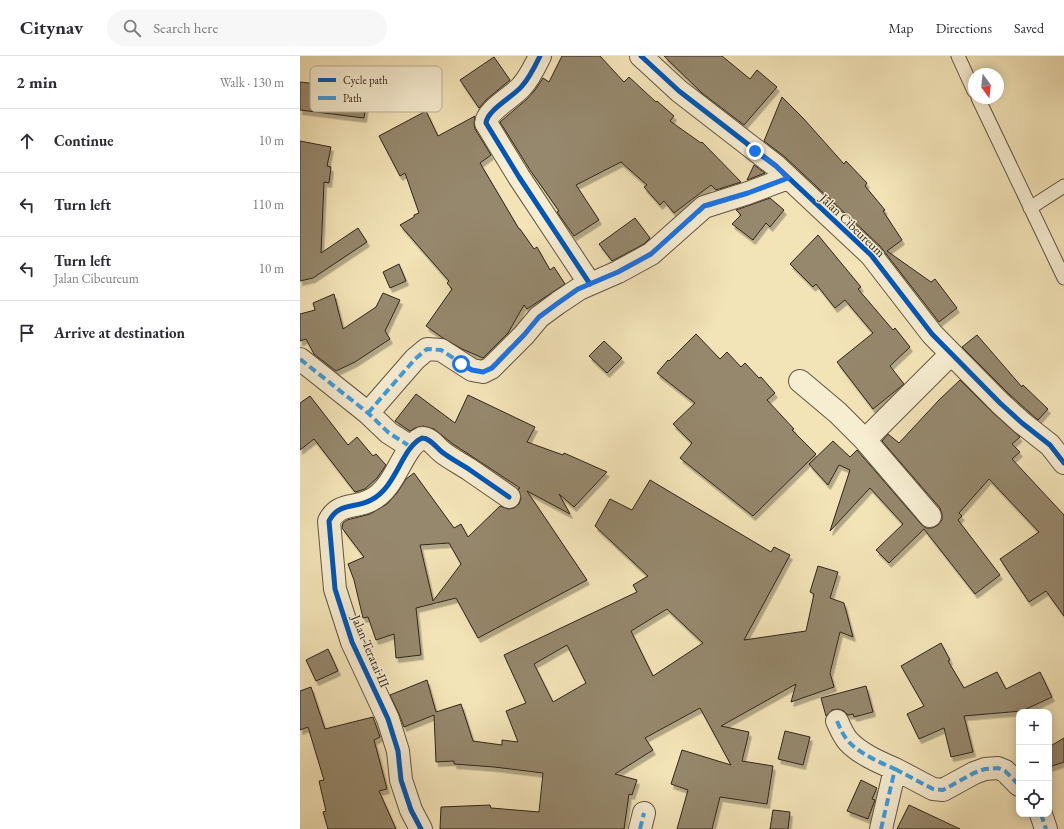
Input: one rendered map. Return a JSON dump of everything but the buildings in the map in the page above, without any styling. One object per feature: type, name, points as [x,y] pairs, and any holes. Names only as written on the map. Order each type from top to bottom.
[{"type":"street","points":[[540,56],[530,75],[522,86],[491,112],[486,119],[486,124],[519,177],[590,284]]},
{"type":"street","name":"Jalan Cibeureum","points":[[641,56],[679,90],[776,166],[871,256],[932,334],[1000,403],[1050,445],[1064,463]]},
{"type":"street","points":[[368,413],[414,359],[428,349],[441,350],[472,370],[483,372],[492,368],[539,317],[578,289],[618,272],[651,254],[704,206],[748,193],[788,178]]},
{"type":"street","points":[[865,440],[951,354]]},
{"type":"street","points":[[300,359],[368,413],[390,433],[411,447],[418,440],[425,438],[450,458],[509,497]]},
{"type":"street","points":[[800,381],[838,413],[865,440],[930,516]]},
{"type":"street","name":"Jalan Teratai III","points":[[411,447],[385,490],[372,500],[354,506],[341,508],[333,514],[329,521],[335,589],[352,642],[388,719],[398,751],[401,780],[411,810],[422,829]]},
{"type":"street","points":[[837,721],[844,735],[853,745],[869,757],[933,789],[943,790],[974,773],[985,769],[998,768],[1005,770],[1016,782]]},
{"type":"street","points":[[881,829],[895,769]]},
{"type":"street","points":[[1042,817],[1046,829]]},
{"type":"lane","points":[[958,56],[968,78]]},
{"type":"lane","points":[[981,104],[1064,278]]},
{"type":"lane","points":[[1030,208],[1064,186]]},
{"type":"marked path","points":[[368,413],[415,359],[427,349],[441,350],[472,370],[483,372],[491,368],[524,335],[539,317],[579,289],[618,272],[651,254],[704,207],[788,178]]},
{"type":"marked path","points":[[300,359],[368,413],[389,433],[411,447]]},
{"type":"marked path","points":[[837,721],[840,729],[853,746],[870,757],[895,769],[881,829]]},
{"type":"marked path","points":[[895,769],[933,789],[943,790],[974,773],[985,769],[998,768],[1005,771],[1016,782]]},
{"type":"marked path","points":[[640,829],[644,813]]},
{"type":"marked path","points":[[1042,817],[1046,829]]},
{"type":"cycle path","points":[[540,56],[525,83],[495,108],[487,118],[486,123],[519,177],[590,284]]},
{"type":"cycle path","points":[[641,56],[679,91],[776,166],[871,255],[932,334],[1000,403],[1050,445],[1064,463]]},
{"type":"cycle path","points":[[421,829],[411,810],[401,780],[398,751],[388,719],[352,642],[335,589],[329,521],[333,515],[342,508],[365,503],[380,494],[393,477],[409,450],[422,438],[430,441],[445,455],[509,497]]},
{"type":"route","points":[[461,364],[472,370],[483,372],[492,368],[539,317],[578,289],[618,272],[651,254],[704,206],[730,199],[788,178],[776,166],[755,151]]}]
